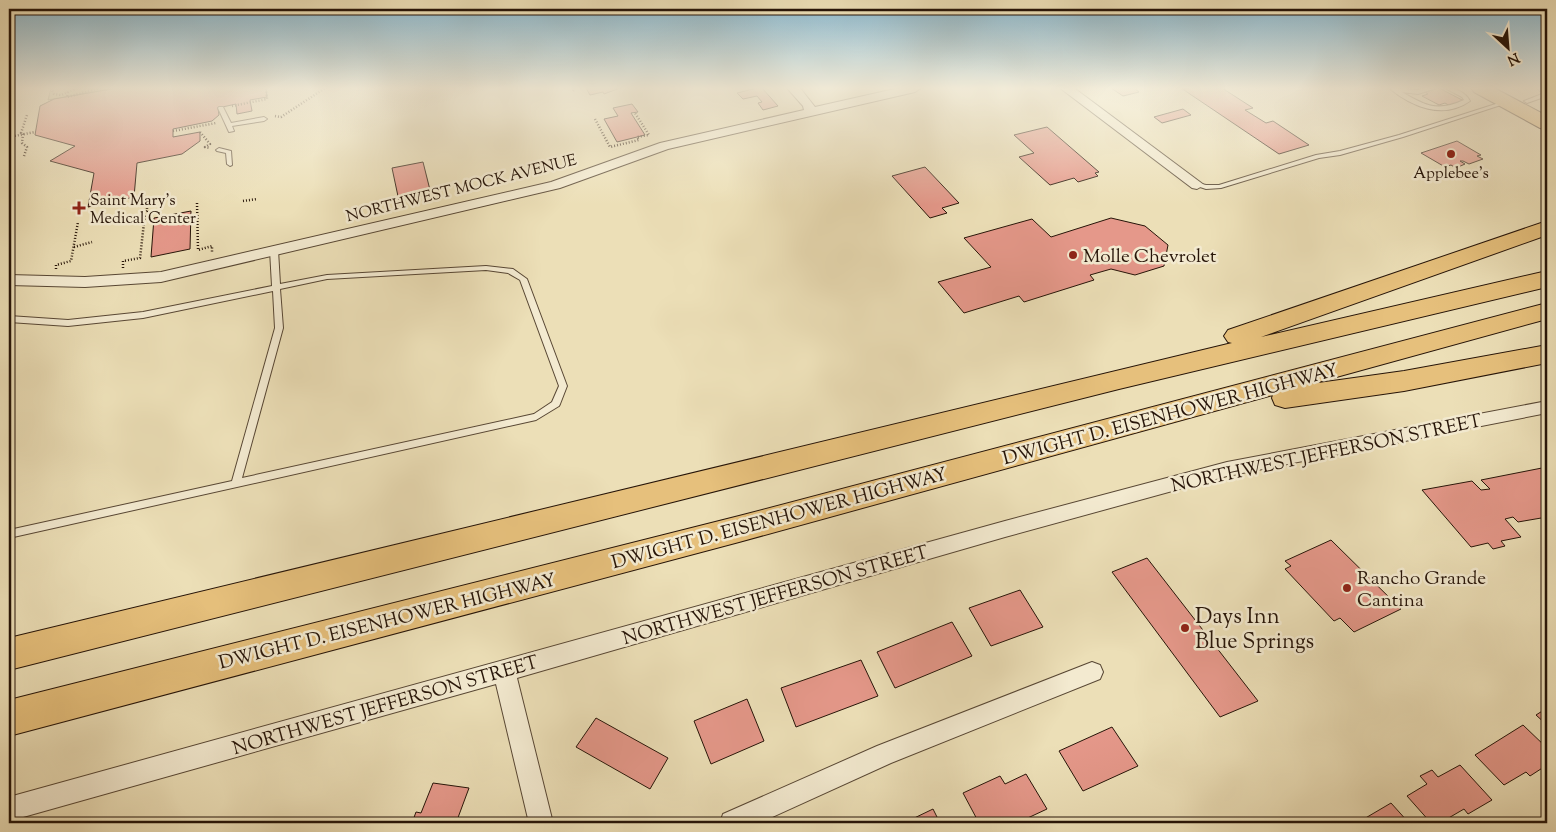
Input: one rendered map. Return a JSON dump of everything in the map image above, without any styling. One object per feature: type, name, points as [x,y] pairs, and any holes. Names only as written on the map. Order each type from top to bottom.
[{"type":"main road","points":[[1119,380],[1240,335],[1547,228]]},
{"type":"main road","name":"DWIGHT D. EISENHOWER HIGHWAY","points":[[9,654],[1119,380],[1547,279]]},
{"type":"main road","name":"DWIGHT D. EISENHOWER HIGHWAY","points":[[9,718],[739,529],[1547,311]]},
{"type":"main road","points":[[1152,417],[1404,381],[1547,354]]},
{"type":"street","name":"NORTHWEST MOCK AVENUE","points":[[9,280],[74,284],[126,281],[161,276],[555,185],[664,146],[746,127]]},
{"type":"street","points":[[1118,127],[1197,185]]},
{"type":"street","name":"NORTHWEST JEFFERSON STREET","points":[[9,809],[504,671],[792,588],[1228,469],[1547,407]]},
{"type":"street","points":[[504,671],[541,823]]},
{"type":"street","points":[[732,823],[885,754],[1092,672]]},
{"type":"lane","points":[[1197,185],[1219,187],[1318,156],[1340,153],[1427,127]]},
{"type":"lane","points":[[219,150],[230,152],[230,164]]},
{"type":"lane","points":[[236,484],[279,328],[274,250]]},
{"type":"lane","points":[[9,319],[68,323],[143,315],[327,277],[486,268],[510,271],[523,279],[563,386],[556,404],[536,417],[9,534]]},
{"type":"path","points":[[23,127],[21,133],[23,134],[22,143],[27,147],[24,156]]},
{"type":"path","points":[[173,131],[195,127]]},
{"type":"path","points":[[598,127],[610,147],[639,140],[637,137],[649,134],[645,127]]},
{"type":"path","points":[[9,137],[35,132]]},
{"type":"path","points":[[200,132],[210,144],[205,147],[219,150]]},
{"type":"path","points":[[242,201],[257,198]]},
{"type":"path","points":[[197,203],[198,250],[212,246],[212,254]]},
{"type":"path","points":[[124,270],[123,261],[140,258],[145,214],[140,215],[147,211],[147,208]]},
{"type":"path","points":[[56,270],[56,265],[71,261],[78,222]]},
{"type":"path","points":[[74,247],[92,242]]},
{"type":"building","points":[[36,127],[184,127],[173,129],[173,137],[200,132],[200,141],[182,154],[137,163],[134,197],[88,207],[94,173],[50,161],[75,146],[35,135]]},
{"type":"building","points":[[608,127],[640,127],[645,135],[617,142]]},
{"type":"building","points":[[1047,127],[1099,172],[1095,173],[1098,176],[1078,182],[1074,178],[1050,185],[1019,157],[1034,153],[1014,135]]},
{"type":"building","points":[[1239,127],[1282,127],[1309,145],[1279,154]]},
{"type":"building","name":"Applebee's","points":[[1457,141],[1481,155],[1477,156],[1483,159],[1469,164],[1460,161],[1465,164],[1456,168],[1451,165],[1445,167],[1421,153]]},
{"type":"building","points":[[423,162],[431,194],[399,201],[392,168]]},
{"type":"building","points":[[925,167],[959,203],[942,208],[947,213],[930,218],[892,176]]},
{"type":"building","points":[[191,211],[190,249],[151,257],[154,218]]},
{"type":"building","name":"Molle Chevrolet","points":[[1111,218],[1145,226],[1168,245],[1164,266],[1135,275],[1111,269],[1090,275],[1094,280],[1024,302],[1019,296],[964,313],[938,282],[991,267],[964,238],[1032,219],[1051,237]]},
{"type":"building","points":[[1547,467],[1547,517],[1518,522],[1513,517],[1505,519],[1521,537],[1501,541],[1505,546],[1493,549],[1488,543],[1471,547],[1422,490],[1472,481],[1481,490],[1490,489],[1481,480]]},
{"type":"building","points":[[1331,540],[1401,609],[1354,632],[1340,618],[1334,621],[1285,569],[1291,566],[1285,561]]},
{"type":"building","points":[[1147,558],[1258,701],[1220,717],[1112,572]]},
{"type":"building","points":[[1020,590],[1043,627],[991,646],[969,608]]},
{"type":"building","points":[[952,622],[972,656],[895,688],[877,652]]},
{"type":"building","points":[[861,660],[878,696],[796,727],[781,688]]},
{"type":"building","points":[[747,699],[764,741],[711,764],[694,721]]},
{"type":"building","points":[[1547,708],[1547,725],[1536,715]]},
{"type":"building","points":[[596,718],[668,758],[650,789],[576,747]]},
{"type":"building","points":[[1523,725],[1547,748],[1547,765],[1530,776],[1526,772],[1504,785],[1475,755]]},
{"type":"building","points":[[1112,727],[1138,766],[1083,791],[1059,751]]},
{"type":"building","points":[[1460,765],[1492,800],[1468,814],[1464,809],[1440,823],[1431,823],[1407,796],[1427,784],[1420,776],[1432,770],[1438,777]]},
{"type":"building","points":[[1026,774],[1047,809],[1017,823],[979,823],[963,793],[1000,776],[1005,784]]},
{"type":"building","points":[[433,783],[469,788],[456,823],[412,823],[416,812],[421,813]]},
{"type":"building","points":[[1391,803],[1409,823],[1357,823]]},
{"type":"building","points":[[933,809],[940,823],[893,823],[905,818],[906,822]]},
{"type":"place","name":"Applebee's","points":[[1451,154]]},
{"type":"place","name":"Saint Mary's Medical Center","points":[[79,208]]},
{"type":"place","name":"Molle Chevrolet","points":[[1073,255]]},
{"type":"place","name":"Rancho Grande Cantina","points":[[1347,588]]},
{"type":"place","name":"Days Inn Blue Springs","points":[[1185,628]]}]
